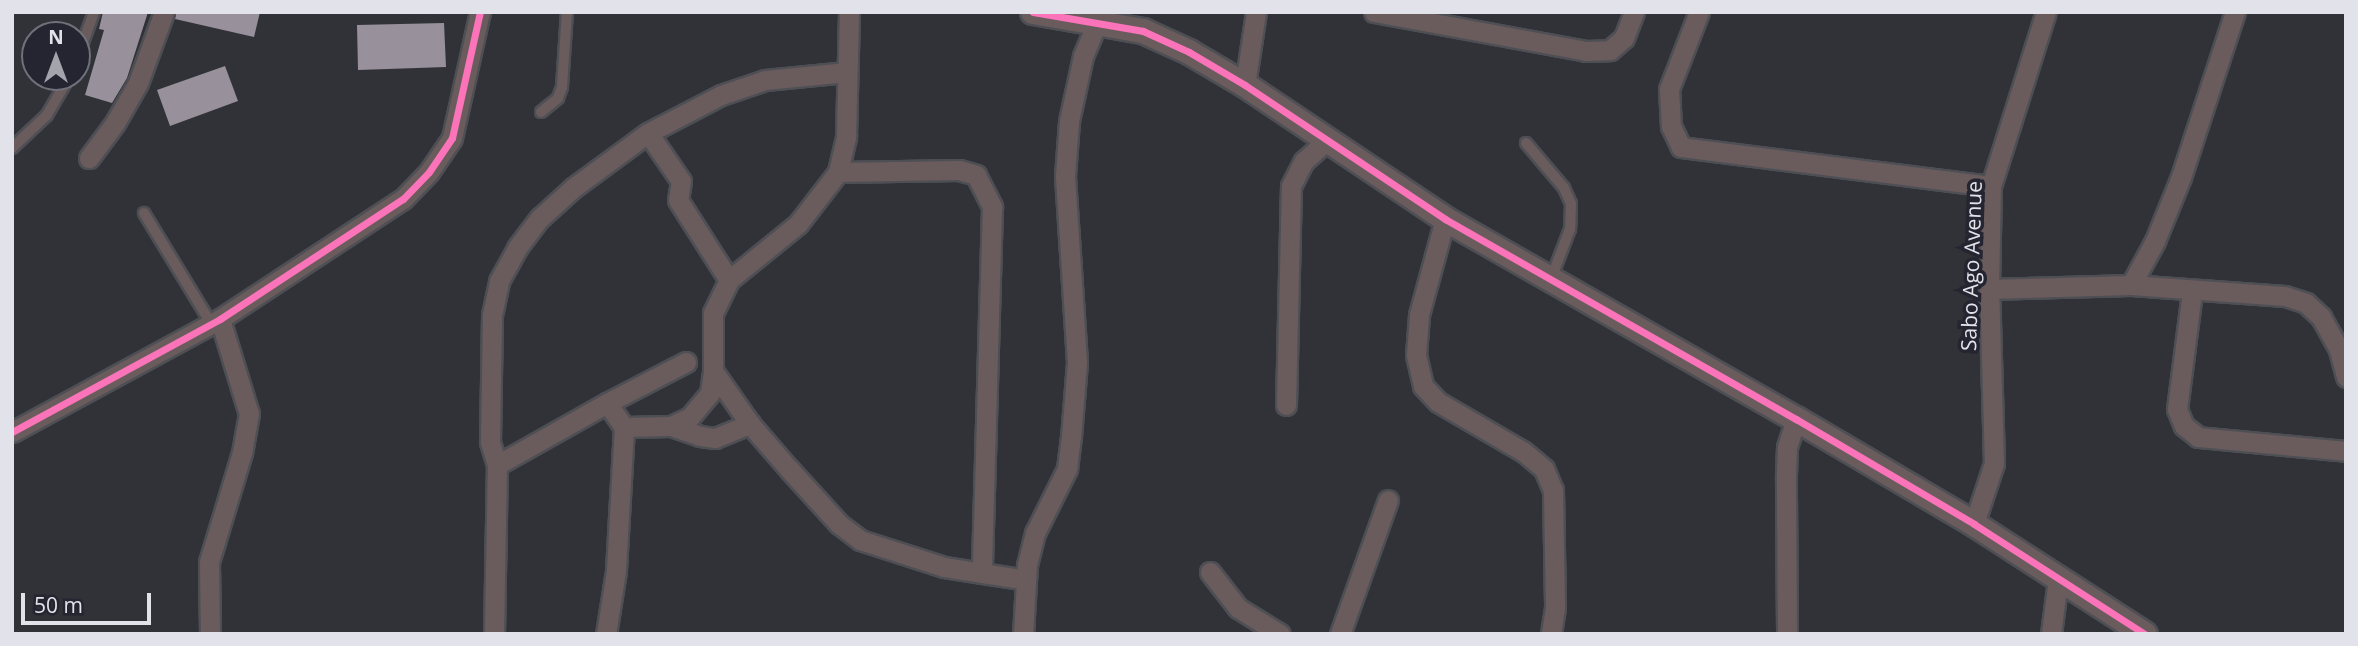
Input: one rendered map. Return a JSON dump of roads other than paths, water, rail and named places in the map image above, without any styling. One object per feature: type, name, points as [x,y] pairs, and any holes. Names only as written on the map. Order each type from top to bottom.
[{"type":"street","points":[[89,158],[115,123],[138,83],[164,12]]},
{"type":"street","points":[[12,432],[216,321],[403,199],[429,172],[452,138],[480,12]]},
{"type":"street","points":[[671,426],[690,417],[710,393],[713,371],[713,313],[729,280],[798,224],[838,172],[846,136],[849,12]]},
{"type":"street","points":[[1033,12],[1098,21],[1143,31],[1189,52],[1245,85],[1445,219],[1974,524],[2145,634]]},
{"type":"street","points":[[1245,85],[1256,12]]},
{"type":"street","points":[[1374,12],[1586,51],[1610,50],[1624,38],[1634,12]]},
{"type":"street","points":[[1699,12],[1669,89],[1671,126],[1681,147],[1991,186]]},
{"type":"street","name":"Sabo Ago Avenue","points":[[1974,524],[1994,463],[1989,289],[1991,186],[2046,12]]},
{"type":"street","points":[[2131,285],[2155,241],[2181,177],[2235,12]]},
{"type":"street","points":[[1023,634],[1026,580],[1035,533],[1067,469],[1071,437],[1077,362],[1066,176],[1069,121],[1083,56],[1098,21]]},
{"type":"street","points":[[494,634],[497,465],[490,442],[492,315],[499,281],[517,248],[540,218],[648,133],[721,95],[765,80],[847,72]]},
{"type":"street","points":[[648,133],[681,181],[678,200],[729,280]]},
{"type":"street","points":[[1286,405],[1291,186],[1304,161],[1326,140]]},
{"type":"street","points":[[838,172],[959,170],[976,175],[992,207],[982,573]]},
{"type":"street","points":[[1445,219],[1419,315],[1416,355],[1423,386],[1438,402],[1524,452],[1544,469],[1553,490],[1555,608],[1551,634]]},
{"type":"street","points":[[1989,289],[2131,285],[2192,292],[2285,296],[2306,303],[2321,317],[2333,339],[2346,377]]},
{"type":"street","points":[[2192,292],[2177,409],[2184,426],[2198,437],[2346,451]]},
{"type":"street","points":[[209,634],[209,562],[242,453],[249,414],[216,321]]},
{"type":"street","points":[[497,465],[686,362]]},
{"type":"street","points":[[713,371],[750,424],[839,524],[860,540],[944,567],[1026,580]]},
{"type":"street","points":[[606,634],[617,571],[624,427],[607,403]]},
{"type":"street","points":[[1787,634],[1787,447],[1796,419]]},
{"type":"street","points":[[624,427],[671,426],[715,438],[750,424]]},
{"type":"street","points":[[1340,634],[1388,500]]},
{"type":"street","points":[[1210,572],[1238,608],[1279,634]]},
{"type":"street","points":[[2051,634],[2059,579]]},
{"type":"lane","points":[[541,112],[558,98],[562,88],[567,12]]},
{"type":"lane","points":[[12,149],[47,116],[61,91]]},
{"type":"lane","points":[[1526,143],[1564,188],[1571,204],[1570,229],[1550,279]]},
{"type":"lane","points":[[144,213],[216,321]]}]
